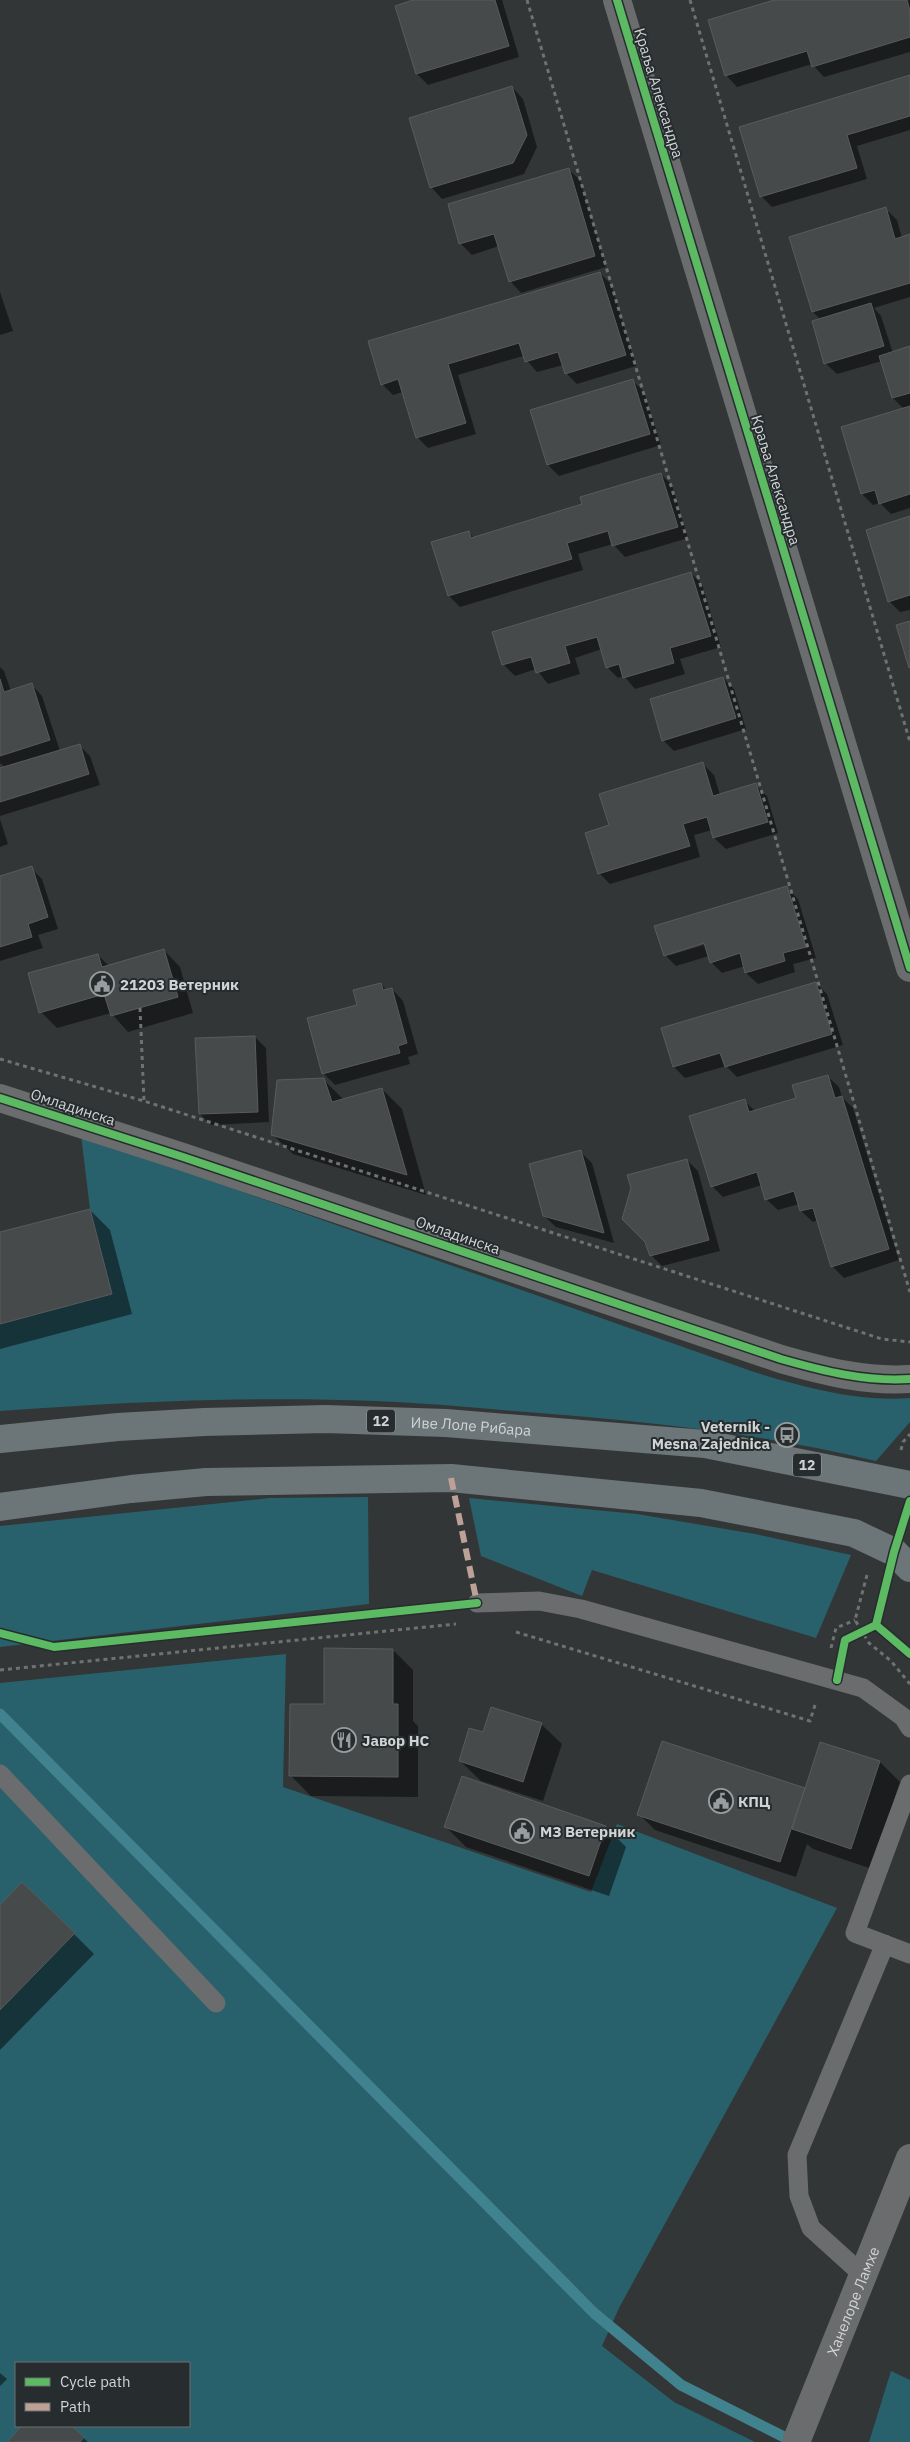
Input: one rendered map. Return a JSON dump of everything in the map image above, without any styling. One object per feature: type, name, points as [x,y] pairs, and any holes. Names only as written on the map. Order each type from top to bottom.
[{"type":"main road","name":"Иве Лоле Рибара","points":[[0,1439],[118,1427],[204,1422],[325,1419],[446,1423],[705,1444],[910,1485]]},
{"type":"main road","points":[[0,1507],[131,1489],[206,1482],[451,1478],[701,1503],[854,1533],[894,1552],[910,1568]]},
{"type":"street","name":"Краља Александра","points":[[616,0],[910,968]]},
{"type":"street","name":"Омладинска","points":[[0,1098],[193,1160],[781,1359],[836,1374],[892,1380],[910,1379]]},
{"type":"street","name":"Ханелоре Ламхе","points":[[798,2435],[910,2158]]},
{"type":"lane","points":[[477,1603],[538,1601],[581,1609],[863,1688],[904,1717],[910,1728]]},
{"type":"lane","points":[[0,1774],[216,2003]]},
{"type":"lane","points":[[910,1784],[854,1933],[910,1954]]},
{"type":"lane","points":[[863,2275],[811,2228],[799,2196],[797,2156],[885,1944]]},
{"type":"path","points":[[527,0],[910,1292]]},
{"type":"path","points":[[690,0],[910,742]]},
{"type":"path","points":[[140,1008],[144,1101]]},
{"type":"path","points":[[0,1059],[144,1101],[882,1339],[910,1342]]},
{"type":"path","points":[[508,1630],[810,1720],[836,1628],[855,1620],[866,1630],[869,1643],[891,1660],[910,1684]]},
{"type":"path","points":[[0,1670],[460,1624]]},
{"type":"path","points":[[854,1636],[866,1630]]},
{"type":"shaded area","points":[[81,1135],[754,1372],[831,1392],[870,1398],[910,1398],[910,1422],[876,1461],[793,1443],[709,1430],[582,1417],[396,1402],[282,1399],[235,1400],[94,1405],[0,1411],[0,1324],[112,1294],[90,1209]]},
{"type":"shaded area","points":[[368,1497],[369,1604],[0,1647],[0,1526],[270,1498]]},
{"type":"shaded area","points":[[469,1498],[637,1514],[755,1534],[851,1555],[816,1638],[592,1570],[582,1596],[481,1556]]},
{"type":"shaded area","points":[[286,1654],[283,1787],[591,1892],[617,1824],[837,1908],[619,2308],[602,2346],[674,2402],[755,2442],[0,2442],[0,1683]]},
{"type":"shaded area","points":[[891,2371],[910,2380],[910,2442],[869,2442]]},
{"type":"building","points":[[413,0],[495,0],[509,46],[416,74],[395,6]]},
{"type":"building","points":[[774,0],[907,0],[910,11],[910,37],[812,67],[807,51],[725,76],[708,20]]},
{"type":"building","points":[[910,75],[910,116],[847,135],[857,168],[760,197],[739,127]]},
{"type":"building","points":[[512,86],[527,135],[513,163],[430,188],[409,118]]},
{"type":"building","points":[[569,168],[595,256],[509,282],[494,234],[459,244],[448,204]]},
{"type":"building","points":[[886,207],[895,239],[910,234],[910,283],[812,312],[789,237]]},
{"type":"building","points":[[600,272],[626,355],[565,374],[558,352],[525,362],[519,343],[448,364],[466,423],[416,438],[398,379],[381,385],[368,341]]},
{"type":"building","points":[[871,303],[884,346],[824,364],[812,321]]},
{"type":"building","points":[[910,346],[910,393],[892,398],[879,356]]},
{"type":"building","points":[[633,379],[650,434],[547,465],[530,410]]},
{"type":"building","points":[[910,406],[910,494],[879,504],[875,490],[861,494],[841,427]]},
{"type":"building","points":[[661,473],[678,527],[612,546],[608,531],[567,543],[572,559],[448,596],[431,542],[469,531],[471,538],[582,504],[580,497]]},
{"type":"building","points":[[910,516],[910,595],[888,602],[866,530]]},
{"type":"building","points":[[691,572],[711,636],[670,648],[674,663],[623,678],[619,664],[606,668],[597,637],[565,646],[570,663],[536,673],[531,657],[502,665],[492,632]]},
{"type":"building","points":[[910,621],[910,667],[909,668],[896,625]]},
{"type":"building","points":[[723,677],[736,718],[662,741],[650,699]]},
{"type":"building","points":[[0,679],[4,692],[32,683],[50,740],[0,756]]},
{"type":"building","points":[[80,744],[89,774],[0,802],[0,768]]},
{"type":"building","points":[[703,762],[713,796],[756,783],[768,822],[713,838],[707,817],[683,824],[690,846],[598,874],[585,833],[609,825],[599,794]]},
{"type":"building","points":[[32,866],[48,917],[28,924],[32,937],[0,947],[0,876]]},
{"type":"building","points":[[787,886],[806,947],[783,953],[785,961],[745,973],[740,953],[710,963],[704,943],[664,956],[654,926]]},
{"type":"building","name":"21203 Ветерник","points":[[164,949],[178,997],[111,1016],[104,994],[39,1013],[28,973],[98,954],[102,967]]},
{"type":"building","points":[[816,982],[832,1034],[725,1067],[720,1053],[673,1067],[661,1028]]},
{"type":"building","points":[[381,983],[383,990],[392,988],[407,1043],[398,1046],[400,1053],[322,1074],[307,1018],[357,1005],[353,990]]},
{"type":"building","points":[[255,1036],[258,1112],[199,1114],[195,1038]]},
{"type":"building","points":[[828,1075],[835,1098],[842,1096],[889,1249],[831,1267],[813,1208],[800,1211],[794,1191],[765,1200],[757,1172],[711,1187],[689,1116],[745,1099],[749,1112],[796,1098],[792,1085]]},
{"type":"building","points":[[324,1078],[332,1102],[382,1088],[407,1175],[271,1135],[277,1080]]},
{"type":"building","points":[[581,1150],[604,1233],[543,1216],[529,1164]]},
{"type":"building","points":[[687,1159],[709,1240],[650,1256],[645,1242],[622,1219],[631,1188],[627,1175]]},
{"type":"building","points":[[90,1209],[112,1294],[0,1324],[0,1232]]},
{"type":"building","name":"Јавор НС","points":[[324,1648],[393,1649],[393,1704],[398,1704],[398,1777],[289,1776],[290,1704],[324,1704]]},
{"type":"building","points":[[491,1707],[542,1723],[523,1782],[459,1761],[469,1728],[483,1732]]},
{"type":"building","name":"КПЦ","points":[[662,1741],[805,1788],[780,1862],[637,1815]]},
{"type":"building","points":[[820,1742],[880,1761],[851,1849],[792,1829]]},
{"type":"building","points":[[462,1776],[606,1826],[589,1876],[444,1827]]},
{"type":"building","points":[[22,1882],[75,1933],[0,2010],[0,1905]]},
{"type":"building","points":[[21,2427],[73,2427],[84,2437],[80,2442],[7,2442]]},
{"type":"waterway","points":[[0,1714],[594,2313],[681,2385],[794,2442]]},
{"type":"marked path","points":[[451,1478],[477,1603]]},
{"type":"cycle path","points":[[617,0],[910,968]]},
{"type":"cycle path","points":[[0,1098],[183,1157],[781,1359],[861,1377],[910,1379]]},
{"type":"cycle path","points":[[910,1501],[894,1552],[876,1625],[910,1654]]},
{"type":"cycle path","points":[[0,1633],[54,1647],[477,1603]]},
{"type":"cycle path","points":[[837,1680],[845,1640],[876,1625]]},
{"type":"place","name":"21203 Ветерник","points":[[102,984]]},
{"type":"place","name":"Veternik - Mesna Zajednica","points":[[787,1435]]},
{"type":"place","name":"Јавор НС","points":[[344,1740]]},
{"type":"place","name":"КПЦ","points":[[721,1801]]},
{"type":"place","name":"МЗ Ветерник","points":[[522,1831]]}]
